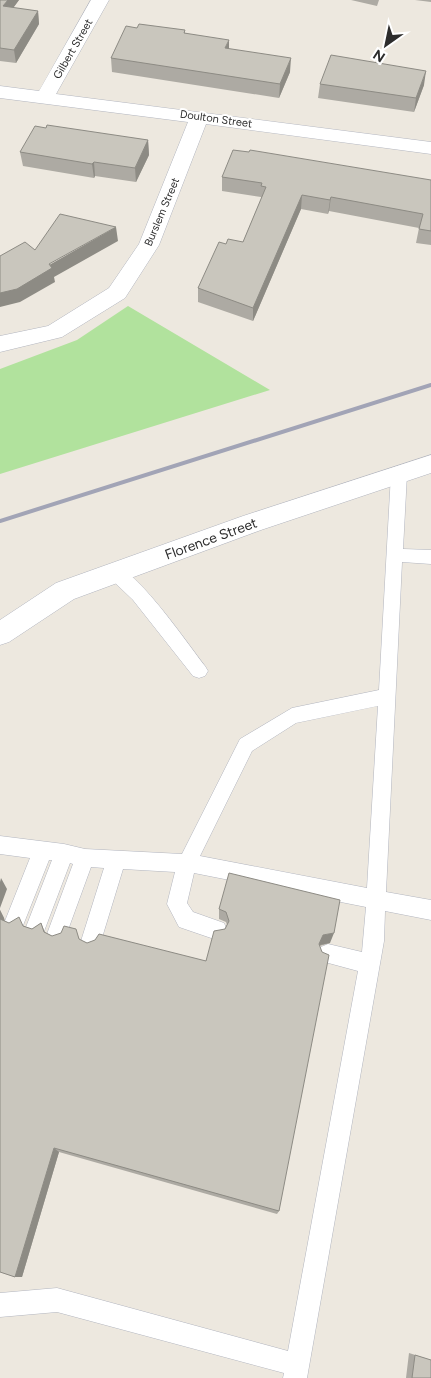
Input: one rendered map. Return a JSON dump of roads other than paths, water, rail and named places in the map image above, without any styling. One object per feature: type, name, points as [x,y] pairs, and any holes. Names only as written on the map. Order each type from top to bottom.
[{"type":"street","name":"Gilbert Street","points":[[45,97],[100,0]]},
{"type":"street","name":"Doulton Street","points":[[0,92],[199,116],[431,148]]},
{"type":"street","name":"Burslem Street","points":[[0,344],[54,332],[117,293],[149,245],[199,116]]},
{"type":"street","name":"Florence Street","points":[[0,634],[65,591],[252,523],[431,464]]},
{"type":"lane","points":[[0,1305],[57,1300],[296,1371],[374,941],[399,474]]},
{"type":"lane","points":[[395,555],[431,556]]},
{"type":"lane","points":[[116,572],[138,595],[199,671]]},
{"type":"lane","points":[[216,930],[186,920],[177,904],[187,863],[246,745],[292,716],[388,696]]},
{"type":"lane","points":[[0,845],[64,852],[85,858],[116,861],[187,863],[431,910]]},
{"type":"lane","points":[[15,921],[43,850]]},
{"type":"lane","points":[[36,927],[64,852]]},
{"type":"lane","points":[[57,934],[85,858]]},
{"type":"lane","points":[[91,941],[116,861]]},
{"type":"lane","points":[[328,954],[370,964]]},
{"type":"railway","points":[[0,521],[431,385]]}]
